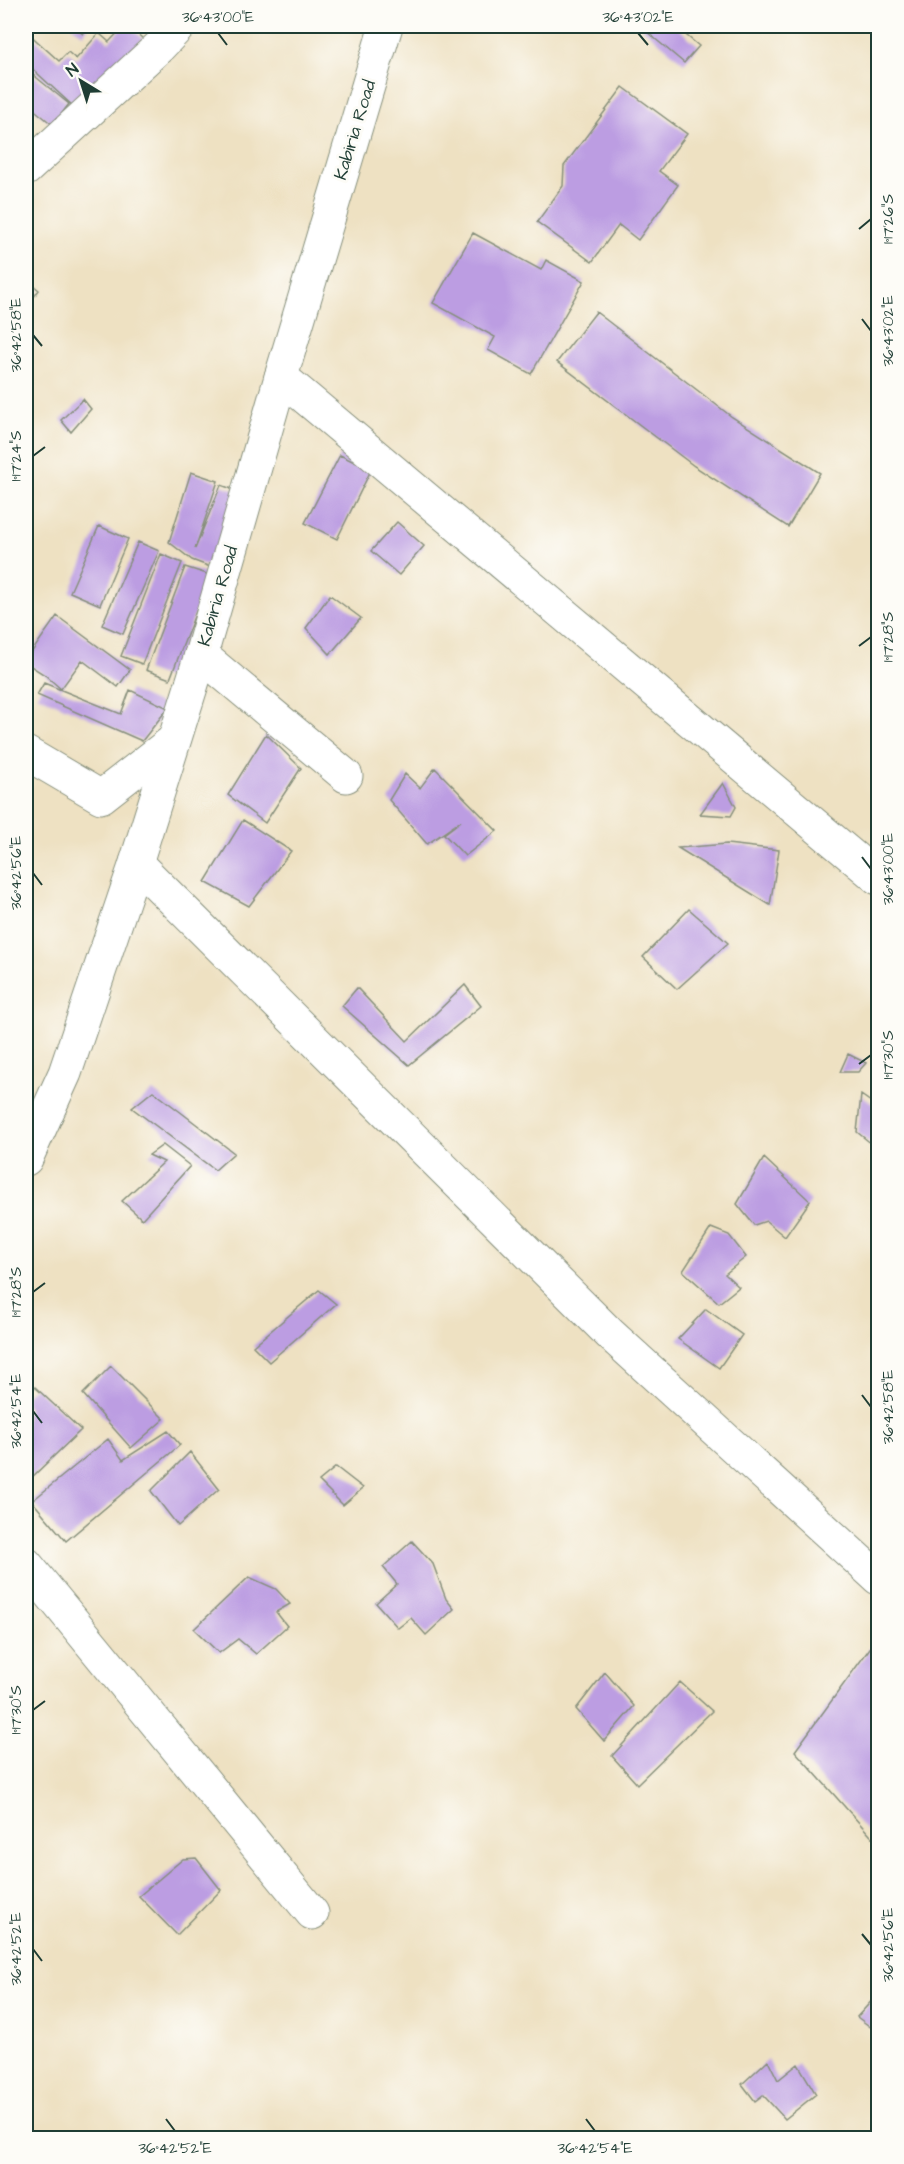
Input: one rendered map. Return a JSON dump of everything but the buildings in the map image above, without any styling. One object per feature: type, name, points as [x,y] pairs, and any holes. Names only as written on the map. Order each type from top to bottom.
[{"type":"street","points":[[26,169],[179,26]]},
{"type":"street","name":"Kabiria Road","points":[[26,1159],[65,1073],[136,863],[201,655],[386,26]]},
{"type":"street","points":[[281,377],[879,878]]},
{"type":"street","points":[[201,655],[346,776]]},
{"type":"street","points":[[26,753],[101,797],[174,740]]},
{"type":"street","points":[[136,863],[610,1334],[879,1578]]},
{"type":"street","points":[[26,1564],[312,1913]]}]
